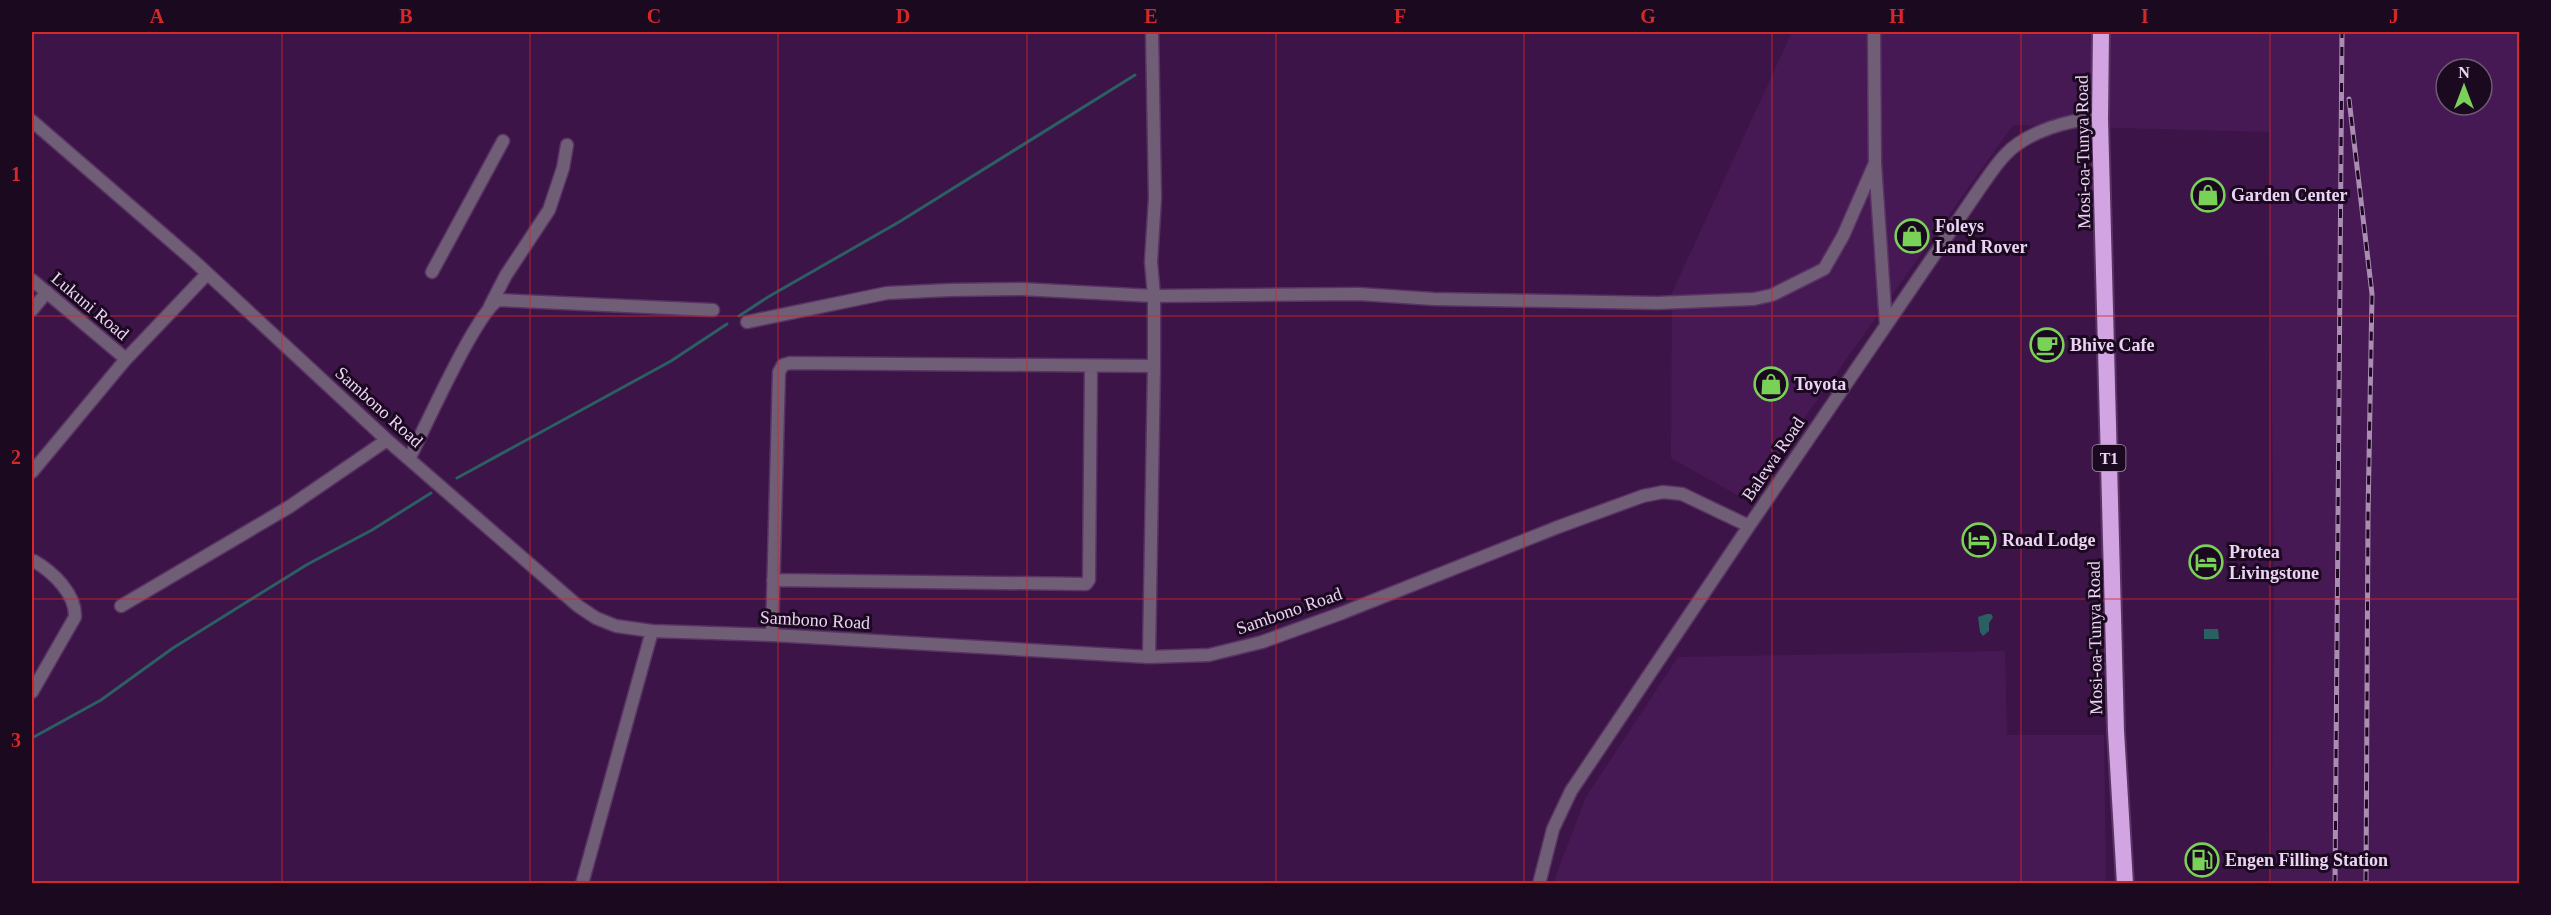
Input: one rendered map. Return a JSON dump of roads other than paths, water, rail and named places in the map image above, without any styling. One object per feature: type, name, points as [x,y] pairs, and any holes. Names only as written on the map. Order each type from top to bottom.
[{"type":"highway","name":"Mosi-oa-Tunya Road","points":[[2101,32],[2100,119],[2116,731],[2125,884]]},
{"type":"street","points":[[1149,657],[1154,366],[1154,296],[1151,262],[1155,198],[1152,32]]},
{"type":"street","points":[[1874,32],[1875,163],[1886,325]]},
{"type":"street","name":"Balewa Road","points":[[1539,884],[1553,829],[1571,791],[1980,188],[2007,152],[2034,135],[2059,124],[2084,118],[2100,119]]},
{"type":"street","name":"Sambono Road","points":[[32,122],[207,274],[387,440],[578,606],[596,618],[616,626],[652,631],[772,635],[1149,657],[1209,655],[1262,642],[1342,613],[1557,527],[1643,496],[1663,492],[1682,494],[1749,526]]},
{"type":"street","points":[[432,272],[503,141]]},
{"type":"street","points":[[409,459],[506,275],[549,210],[563,168],[567,145]]},
{"type":"street","points":[[747,322],[826,307],[847,300],[908,291],[1021,289],[1154,296],[1359,294],[1434,299],[1657,303],[1754,299],[1772,295],[1824,269],[1843,236],[1875,163]]},
{"type":"street","points":[[32,471],[126,359],[207,274]]},
{"type":"street","name":"Lukuni Road","points":[[32,280],[126,359]]},
{"type":"street","points":[[32,310],[47,292]]},
{"type":"street","points":[[490,306],[498,300],[509,300],[713,310]]},
{"type":"street","points":[[772,635],[779,372],[783,365],[790,363],[929,363],[1091,368],[1154,366]]},
{"type":"street","points":[[773,580],[1086,584],[1089,580],[1091,368]]},
{"type":"street","points":[[121,606],[289,507],[387,440]]},
{"type":"street","points":[[32,561],[42,566],[72,596],[75,606],[75,616],[32,692]]},
{"type":"street","points":[[582,884],[652,631]]},
{"type":"waterway","points":[[739,316],[899,222],[1135,75]]},
{"type":"waterway","points":[[457,478],[671,361],[727,324]]},
{"type":"waterway","points":[[32,738],[101,700],[173,648],[308,564],[372,530],[431,493]]},
{"type":"railway","points":[[2335,884],[2342,32]]},
{"type":"railway","points":[[2349,99],[2372,294],[2366,884]]},
{"type":"place","name":"Garden Center","points":[[2208,195]]},
{"type":"place","name":"Foleys Land Rover","points":[[1912,236]]},
{"type":"place","name":"Bhive Cafe","points":[[2047,345]]},
{"type":"place","name":"Toyota","points":[[1771,384]]},
{"type":"place","name":"Road Lodge","points":[[1979,540]]},
{"type":"place","name":"Protea Livingstone","points":[[2206,562]]},
{"type":"place","name":"Engen Filling Station","points":[[2202,860]]}]
